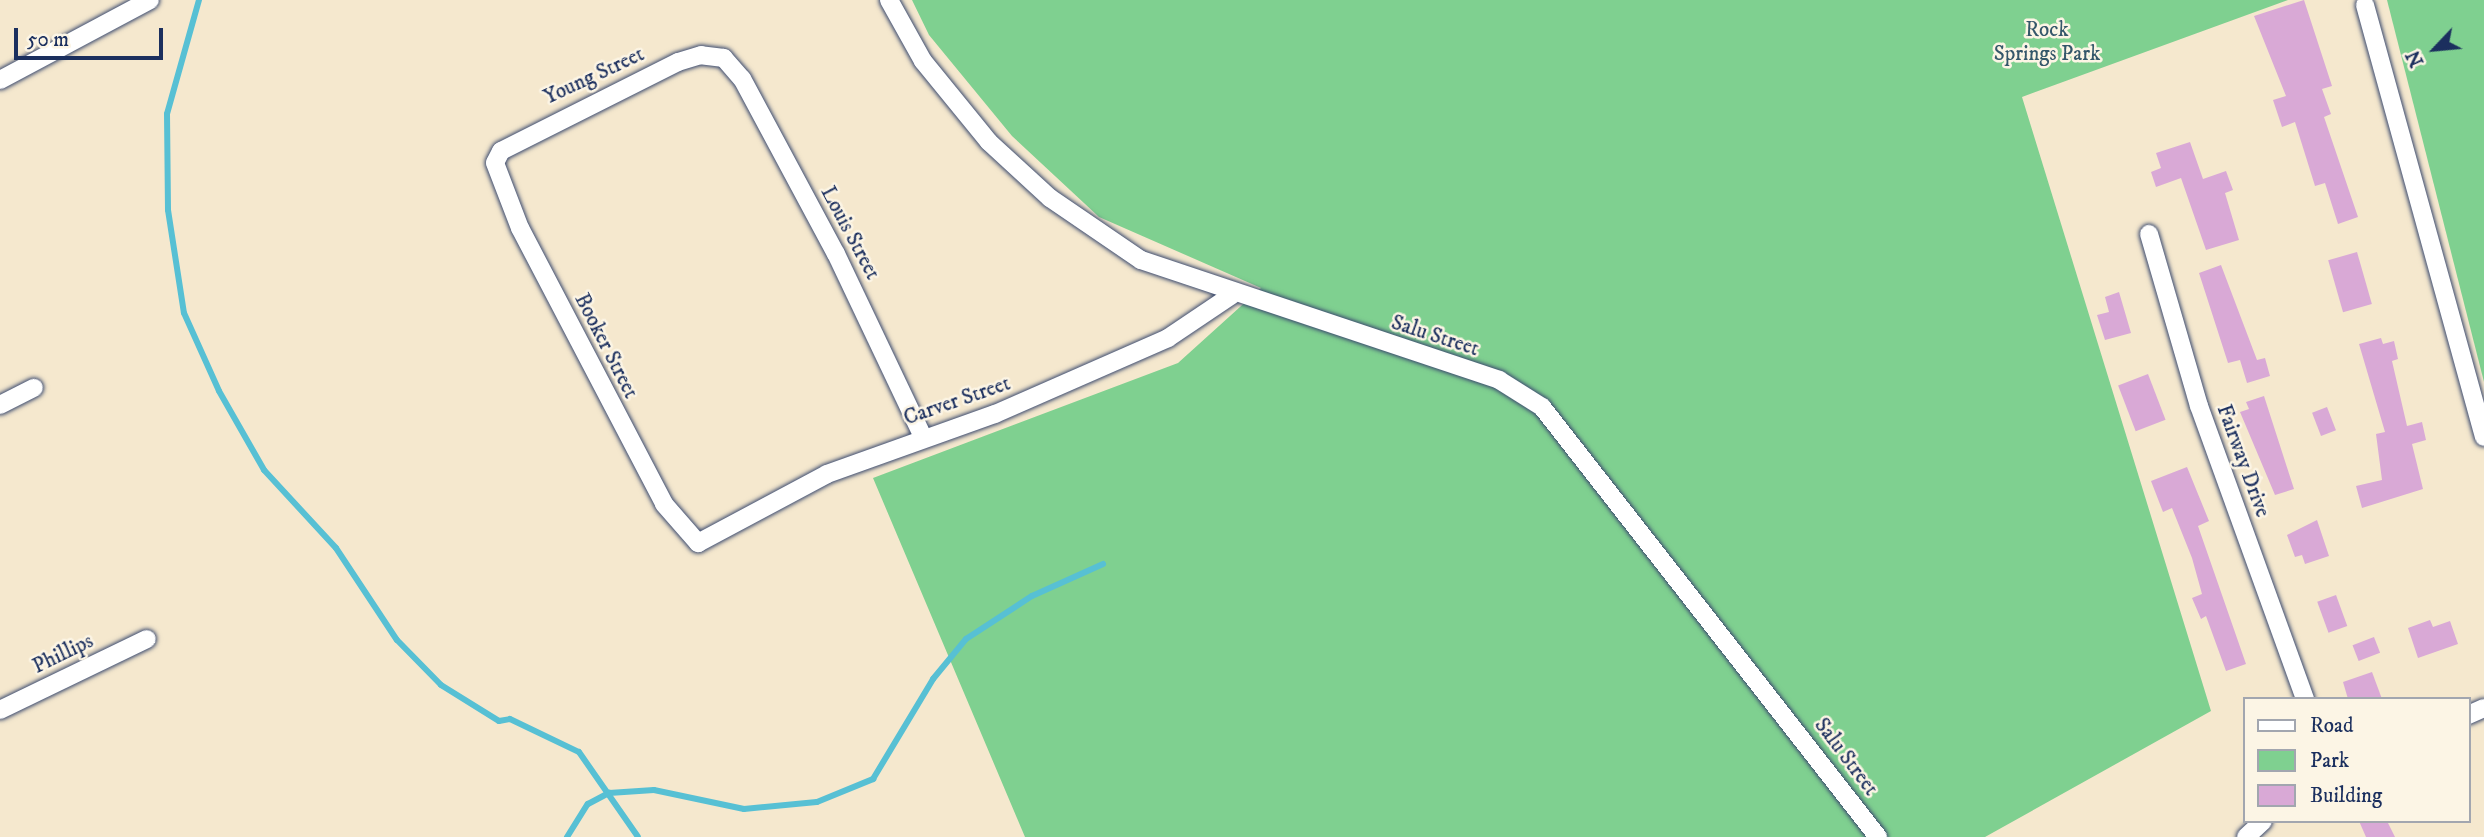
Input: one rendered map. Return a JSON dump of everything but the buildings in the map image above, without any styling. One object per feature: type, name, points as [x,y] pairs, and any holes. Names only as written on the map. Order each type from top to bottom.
[{"type":"street","points":[[0,80],[150,0]]},
{"type":"street","name":"Salu Street","points":[[889,0],[953,101],[1050,198],[1141,260],[1232,295],[1499,380],[1542,407],[1878,837]]},
{"type":"street","points":[[2365,5],[2484,437]]},
{"type":"street","name":"Young Street","points":[[495,163],[509,145],[614,90],[689,58],[724,58]]},
{"type":"street","name":"Louis Street","points":[[724,58],[741,79],[836,254],[923,437]]},
{"type":"street","name":"Booker Street","points":[[495,163],[520,228],[627,438],[693,541]]},
{"type":"street","name":"Fairway Drive","points":[[2149,234],[2199,406],[2304,697]]},
{"type":"street","name":"Carver Street","points":[[693,541],[704,542],[827,474],[923,437],[995,414],[1168,338],[1232,295]]},
{"type":"street","points":[[0,405],[34,388]]},
{"type":"street","name":"Phillips","points":[[0,710],[147,639]]},
{"type":"street","points":[[2246,837],[2261,823]]},
{"type":"green space","name":"Rock Springs Park","points":[[912,0],[2288,0],[2022,97],[2211,711],[1985,837],[1025,837],[873,478],[1178,363],[1261,288],[1099,217],[1012,136],[929,35]]},
{"type":"green space","points":[[2387,0],[2484,0],[2484,382]]},
{"type":"waterway","points":[[199,0],[167,114],[168,210],[184,313],[219,391],[264,470],[336,548],[397,640],[441,685],[499,721],[510,719],[579,752],[638,837]]},
{"type":"waterway","points":[[567,837],[588,804],[609,793],[654,790],[744,809],[817,802],[873,779],[933,679],[966,639],[1032,596],[1103,564]]}]
